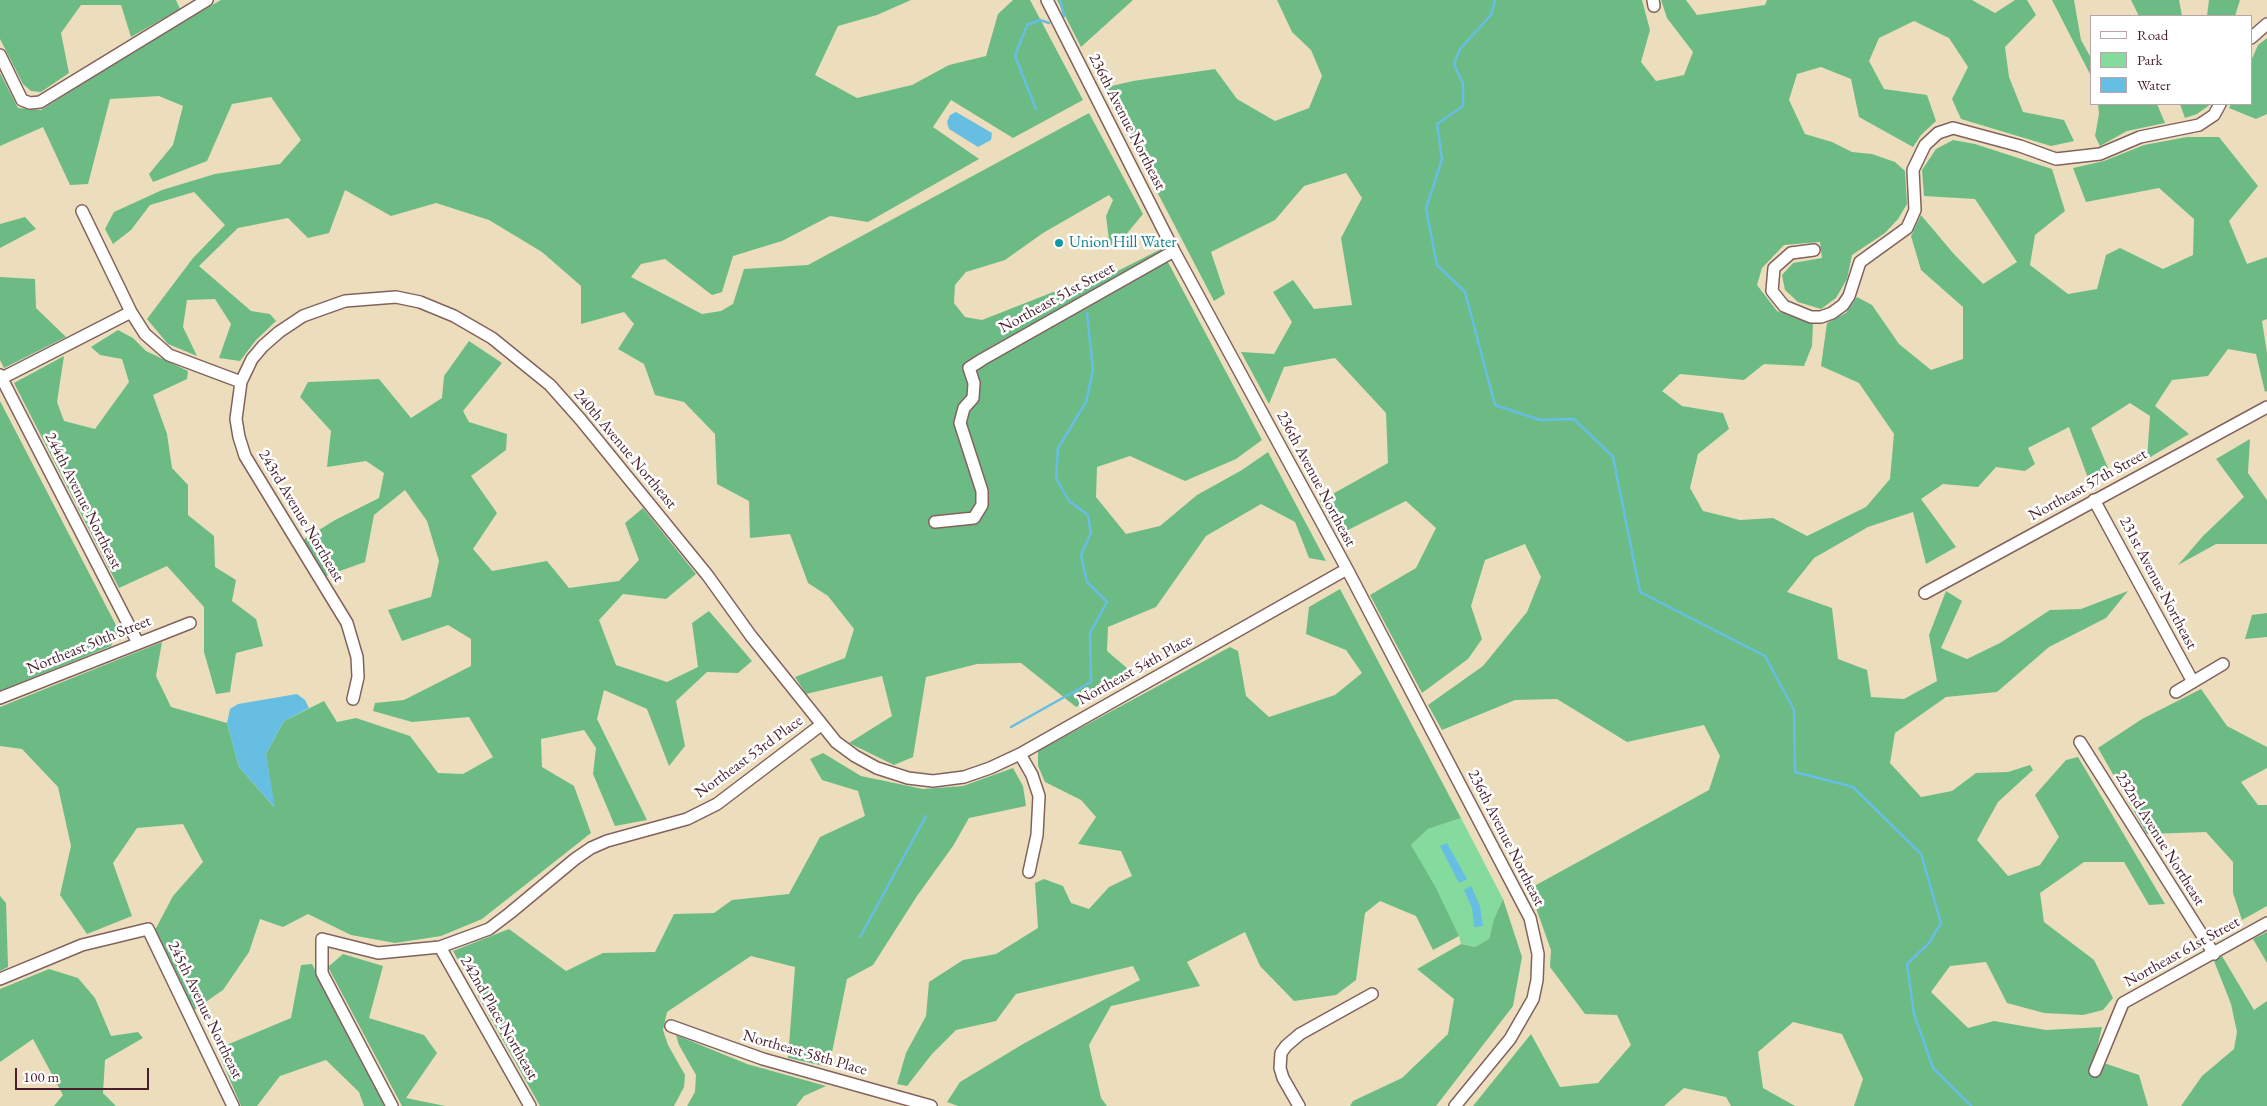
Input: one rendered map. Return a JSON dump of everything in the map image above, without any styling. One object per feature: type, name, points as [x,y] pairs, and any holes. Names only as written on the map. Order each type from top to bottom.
[{"type":"street","points":[[0,56],[22,100],[30,103],[40,102],[207,0]]},
{"type":"street","name":"236th Avenue Northeast","points":[[1047,0],[1174,250],[1347,569],[1523,903],[1534,932],[1538,954],[1537,980],[1532,999],[1518,1028],[1455,1106]]},
{"type":"street","points":[[2252,37],[2267,24]]},
{"type":"street","points":[[1814,250],[1791,253],[1774,268],[1772,291],[1784,306],[1811,317],[1821,317],[1832,313],[1843,305],[1849,296],[1860,262],[1907,228],[1915,210],[1913,170],[1925,145],[1938,132],[1953,128],[2020,146],[2056,159],[2100,154],[2140,137],[2199,125],[2214,115],[2219,105]]},
{"type":"street","points":[[82,211],[131,312],[145,334],[169,355],[241,382]]},
{"type":"street","name":"Northeast 51st Street","points":[[935,522],[974,518],[982,505],[982,491],[960,423],[964,408],[973,398],[974,383],[969,368],[982,358],[1174,250]]},
{"type":"street","name":"240th Avenue Northeast","points":[[241,382],[252,359],[279,332],[303,316],[345,301],[396,297],[420,302],[454,316],[492,338],[550,386],[582,420],[708,576],[751,636],[836,742],[855,756],[877,768],[908,778],[933,781]]},
{"type":"street","points":[[1,376],[131,312]]},
{"type":"street","name":"244th Avenue Northeast","points":[[1,376],[138,643]]},
{"type":"street","name":"243rd Avenue Northeast","points":[[241,382],[236,419],[245,456],[347,623],[357,657],[358,677],[353,699]]},
{"type":"street","name":"Northeast 57th Street","points":[[1925,593],[2267,407]]},
{"type":"street","name":"231st Avenue Northeast","points":[[2094,500],[2193,682]]},
{"type":"street","name":"Northeast 54th Place","points":[[933,781],[964,777],[990,768],[1020,754],[1347,569]]},
{"type":"street","name":"Northeast 50th Street","points":[[0,698],[190,623]]},
{"type":"street","points":[[2176,692],[2223,664]]},
{"type":"street","name":"Northeast 53rd Place","points":[[440,947],[489,929],[590,848],[607,841],[687,819],[717,804],[821,725]]},
{"type":"street","name":"232nd Avenue Northeast","points":[[2080,742],[2214,954]]},
{"type":"street","points":[[1020,754],[1032,775],[1039,796],[1037,835],[1030,872]]},
{"type":"street","name":"Northeast 61st Street","points":[[2095,1071],[2123,1003],[2267,923]]},
{"type":"street","name":"245th Avenue Northeast","points":[[0,979],[82,945],[148,929],[233,1106]]},
{"type":"street","points":[[392,1106],[322,973],[322,940],[378,953],[440,947]]},
{"type":"street","name":"242nd Place Northeast","points":[[440,947],[530,1106]]},
{"type":"street","points":[[1299,1106],[1283,1078],[1280,1068],[1281,1053],[1300,1034],[1372,994]]},
{"type":"street","name":"Northeast 58th Place","points":[[671,1026],[763,1059],[931,1106]]},
{"type":"green space","points":[[0,0],[176,0],[180,9],[131,37],[121,5],[81,5],[61,33],[69,73],[41,92],[31,91],[23,84],[0,39]]},
{"type":"green space","points":[[221,0],[911,0],[877,15],[838,26],[815,75],[857,98],[912,85],[949,65],[986,56],[998,14],[1013,0],[1030,0],[1083,100],[1013,138],[951,100],[933,127],[979,159],[868,222],[830,216],[782,241],[733,256],[722,292],[712,295],[665,259],[641,264],[631,277],[702,314],[721,311],[733,304],[744,269],[808,265],[1089,113],[1143,214],[1119,243],[1110,248],[1106,216],[1113,200],[1109,195],[1043,233],[1005,260],[966,272],[955,285],[954,303],[965,317],[982,320],[1066,287],[1092,284],[1161,249],[1262,440],[1236,459],[1185,481],[1130,456],[1097,467],[1096,497],[1126,534],[1160,526],[1197,495],[1242,470],[1268,452],[1326,561],[1309,558],[1295,522],[1261,504],[1206,536],[1156,607],[1108,627],[1107,651],[1135,675],[1076,707],[1021,663],[977,664],[926,677],[913,757],[894,765],[849,743],[892,716],[882,676],[806,694],[795,677],[845,658],[854,629],[828,596],[808,583],[790,534],[750,538],[749,501],[717,484],[715,434],[684,402],[655,395],[644,364],[618,349],[634,324],[624,312],[581,324],[581,286],[542,252],[489,220],[436,203],[391,216],[345,190],[329,233],[308,238],[288,218],[238,228],[199,266],[251,311],[270,314],[276,321],[256,340],[240,361],[219,358],[231,324],[215,299],[187,300],[183,327],[197,356],[168,344],[147,319],[193,258],[225,225],[194,192],[150,205],[131,230],[113,244],[105,229],[114,212],[162,190],[215,174],[280,164],[301,140],[271,97],[232,104],[207,161],[153,182],[149,174],[173,145],[183,106],[159,96],[110,99],[88,184],[70,185],[43,127],[0,146],[0,73],[18,108],[41,110],[152,39]]},
{"type":"green space","points":[[1057,0],[1133,0],[1081,47]]},
{"type":"green space","points":[[1277,0],[1642,0],[1650,30],[1641,62],[1656,81],[1684,75],[1693,52],[1667,18],[1661,0],[1686,0],[1697,15],[1765,5],[1767,0],[1972,0],[1995,13],[2015,0],[2027,0],[2036,15],[2005,47],[2009,77],[2023,112],[2064,120],[2074,141],[2051,146],[1961,119],[1952,99],[1968,67],[1949,38],[1914,21],[1879,38],[1869,61],[1884,89],[1927,95],[1936,121],[1921,135],[1913,147],[1859,117],[1851,79],[1821,67],[1797,74],[1789,100],[1805,134],[1832,142],[1852,152],[1872,154],[1895,162],[1905,171],[1907,204],[1898,219],[1885,233],[1852,255],[1847,279],[1836,298],[1821,309],[1798,302],[1785,290],[1782,275],[1793,263],[1822,258],[1820,242],[1784,245],[1762,268],[1757,285],[1777,311],[1813,324],[1812,346],[1804,366],[1764,364],[1744,380],[1680,374],[1662,391],[1682,406],[1723,413],[1729,429],[1698,454],[1690,488],[1703,511],[1740,520],[1773,518],[1807,536],[1866,507],[1890,479],[1894,434],[1859,383],[1821,366],[1827,323],[1846,313],[1857,297],[1872,305],[1899,344],[1931,370],[1963,359],[1963,307],[1921,270],[1911,236],[1921,215],[1953,253],[1983,284],[2017,262],[1975,199],[1924,196],[1922,170],[1936,149],[1953,140],[1975,144],[2052,169],[2065,211],[2035,235],[2030,265],[2068,294],[2097,289],[2106,255],[2120,248],[2163,269],[2193,255],[2194,219],[2159,188],[2086,202],[2073,168],[2104,161],[2144,145],[2187,137],[2219,137],[2258,186],[2229,221],[2247,264],[2267,257],[2267,319],[2262,321],[2267,353],[2267,391],[2265,392],[2256,354],[2228,349],[2208,376],[2172,380],[2155,406],[2189,434],[2147,459],[2150,416],[2130,403],[2091,428],[2111,475],[2091,486],[2069,427],[2028,448],[2035,464],[2025,471],[1996,467],[1978,487],[1943,484],[1921,499],[1956,547],[1926,564],[1913,512],[1868,527],[1814,558],[1787,592],[1832,608],[1838,659],[1867,670],[1871,697],[1904,699],[1937,681],[1929,635],[1946,591],[1962,601],[1941,648],[1967,659],[2000,643],[2050,610],[2081,609],[2128,591],[2106,618],[2049,647],[1997,692],[1946,697],[1895,733],[1890,763],[1921,797],[1952,791],[1976,773],[2008,772],[2030,765],[2033,770],[1998,802],[1977,840],[2008,876],[2040,865],[2059,837],[2035,795],[2066,760],[2078,757],[2165,904],[2149,905],[2124,862],[2084,862],[2040,893],[2044,922],[2094,960],[2113,998],[2103,1010],[2083,1015],[2044,1013],[2007,1003],[1986,962],[1950,966],[1931,992],[1968,1028],[1994,1021],[2046,1030],[2102,1027],[2097,1049],[2104,1063],[2139,1075],[2148,1106],[1854,1106],[1863,1079],[1842,1034],[1793,1022],[1758,1052],[1763,1088],[1795,1106],[1731,1106],[1726,1097],[1684,1088],[1664,1106],[1473,1106],[1531,1034],[1560,1087],[1598,1083],[1631,1045],[1617,1015],[1585,1014],[1550,967],[1551,950],[1536,908],[1527,890],[1709,790],[1720,756],[1704,725],[1627,742],[1557,699],[1515,700],[1442,730],[1428,705],[1483,666],[1527,612],[1541,577],[1525,544],[1485,560],[1471,606],[1482,639],[1468,659],[1422,693],[1370,595],[1416,568],[1436,528],[1406,501],[1338,535],[1320,501],[1388,463],[1386,413],[1335,358],[1284,367],[1269,404],[1241,352],[1274,354],[1292,322],[1273,292],[1293,280],[1314,309],[1352,305],[1341,238],[1362,198],[1346,173],[1304,186],[1275,220],[1211,252],[1225,294],[1214,301],[1103,88],[1133,81],[1215,69],[1237,99],[1275,121],[1309,108],[1322,76],[1311,50],[1292,32]]},
{"type":"green space","points":[[2052,0],[2074,0],[2081,40],[2090,56],[2090,74]]},
{"type":"green space","points":[[2131,0],[2179,0],[2182,15],[2138,15]]},
{"type":"green space","points":[[2209,0],[2240,0],[2235,15],[2207,15]]},
{"type":"green space","points":[[2267,38],[2267,114],[2256,119],[2229,108],[2230,105],[2252,105],[2252,59],[2258,45]]},
{"type":"green space","points":[[2098,105],[2157,105],[2165,123],[2127,131],[2100,146],[2095,136],[2099,114]]},
{"type":"green space","points":[[2180,105],[2210,105],[2197,114],[2185,118]]},
{"type":"green space","points":[[25,217],[36,229],[0,248],[0,224]]},
{"type":"green space","points":[[0,277],[35,279],[36,308],[66,337],[4,368],[0,360]]},
{"type":"green space","points":[[118,330],[133,338],[146,351],[188,371],[187,379],[153,395],[167,434],[172,468],[188,485],[188,515],[214,536],[215,567],[236,580],[232,601],[256,619],[263,646],[236,653],[230,692],[216,694],[204,652],[204,607],[167,566],[119,588],[14,383],[64,356],[57,402],[64,421],[95,429],[129,382],[122,359],[100,355],[91,347]]},
{"type":"green space","points":[[469,341],[502,363],[463,411],[469,422],[507,434],[506,450],[471,476],[497,513],[473,549],[492,571],[547,561],[569,588],[619,581],[639,560],[625,523],[643,508],[696,574],[666,599],[623,594],[599,620],[616,665],[667,682],[698,667],[692,623],[709,611],[752,661],[738,673],[707,672],[676,701],[685,746],[669,766],[647,709],[604,690],[597,719],[647,820],[615,826],[593,774],[596,748],[584,730],[541,739],[542,767],[574,786],[591,833],[482,919],[441,936],[395,943],[351,935],[308,914],[283,927],[260,919],[249,952],[223,990],[194,1010],[155,930],[173,896],[203,862],[183,824],[137,828],[113,863],[132,916],[87,934],[60,895],[71,846],[58,787],[22,749],[0,746],[0,707],[162,642],[156,676],[171,707],[227,723],[239,767],[274,807],[266,754],[284,721],[324,701],[337,722],[356,718],[410,736],[438,773],[463,774],[493,757],[469,717],[412,722],[373,711],[375,703],[404,700],[471,666],[471,639],[448,625],[402,641],[388,610],[431,597],[439,561],[427,521],[405,490],[374,515],[365,562],[326,576],[303,540],[335,520],[379,498],[384,473],[366,461],[327,467],[331,431],[300,397],[308,382],[379,379],[411,418],[442,398],[444,376]]},
{"type":"green space","points":[[0,401],[119,631],[111,646],[0,691]]},
{"type":"green space","points":[[2250,439],[2248,473],[2267,500],[2267,544],[2216,544],[2178,565],[2203,536],[2244,497],[2216,459]]},
{"type":"green space","points":[[1340,589],[1461,818],[1428,829],[1411,845],[1436,888],[1459,936],[1433,950],[1416,916],[1380,901],[1365,913],[1356,980],[1336,995],[1294,1001],[1260,966],[1245,932],[1187,962],[1200,986],[1111,1006],[1089,1045],[1101,1098],[1107,1106],[958,1106],[947,1102],[960,1082],[1023,1044],[1140,980],[1133,966],[1016,994],[996,1021],[956,1030],[932,1054],[907,1086],[897,1084],[906,1053],[926,1016],[929,982],[963,960],[996,954],[1038,928],[1035,883],[1044,879],[1063,886],[1071,903],[1089,909],[1109,887],[1132,876],[1121,851],[1078,844],[1096,817],[1081,800],[1045,782],[1038,766],[1038,751],[1230,647],[1238,651],[1246,696],[1269,717],[1335,695],[1362,673],[1346,650],[1306,634],[1309,607]]},
{"type":"green space","points":[[2267,613],[2267,637],[2245,639],[2252,615]]},
{"type":"green space","points":[[2201,689],[2227,726],[2267,747],[2267,768],[2241,782],[2258,805],[2267,805],[2267,906],[2242,920],[2233,893],[2233,862],[2206,832],[2147,834],[2098,748],[2142,719]]},
{"type":"green space","points":[[823,753],[861,776],[923,789],[963,786],[1013,768],[1023,786],[1026,806],[969,818],[953,846],[917,896],[873,965],[847,979],[829,1067],[788,1058],[795,967],[751,956],[667,1012],[663,1030],[668,1045],[685,1075],[684,1087],[674,1106],[540,1106],[453,951],[509,929],[566,971],[603,953],[655,952],[674,914],[714,913],[732,900],[789,894],[820,837],[865,816],[858,791],[822,780],[810,759]]},
{"type":"green space","points":[[1461,818],[1503,899],[1494,919],[1489,939],[1475,947],[1461,944],[1459,936],[1411,845],[1428,829]]},
{"type":"green space","points":[[0,896],[6,903],[8,967],[0,971]]},
{"type":"green space","points":[[1503,899],[1522,957],[1513,1006],[1436,1106],[1350,1106],[1353,1101],[1402,1078],[1448,1034],[1454,999],[1417,969],[1461,944],[1475,947],[1489,939],[1494,919]]},
{"type":"green space","points":[[2267,932],[2267,963],[2253,939]]},
{"type":"green space","points":[[343,954],[383,966],[369,1018],[424,1035],[437,1053],[406,1098],[445,1106],[402,1106],[328,967]]},
{"type":"green space","points":[[2222,956],[2254,1010],[2267,1001],[2267,1106],[2181,1106],[2202,1076],[2234,1049],[2237,1032],[2231,1004],[2214,961]]},
{"type":"green space","points":[[312,964],[385,1106],[364,1106],[359,1092],[326,1060],[280,1076],[257,1106],[241,1106],[217,1049],[291,1018],[301,965]]},
{"type":"green space","points":[[49,969],[78,978],[95,998],[111,1036],[138,1032],[143,1038],[105,1060],[103,1093],[116,1106],[54,1106],[63,1095],[33,1039],[0,1062],[0,989]]},
{"type":"green space","points":[[676,1035],[747,1064],[826,1086],[804,1096],[796,1106],[687,1106],[695,1092],[696,1075],[679,1045]]},
{"type":"water","points":[[956,112],[992,133],[991,140],[978,147],[949,129],[947,122],[950,115]]},
{"type":"water","points":[[297,694],[305,700],[309,708],[284,721],[266,754],[275,808],[239,767],[227,723],[230,709],[238,704]]},
{"type":"water","points":[[1447,843],[1467,879],[1459,883],[1440,846]]},
{"type":"water","points":[[1471,886],[1480,906],[1483,926],[1474,927],[1472,908],[1464,890]]},
{"type":"waterway","points":[[1060,0],[1064,16]]},
{"type":"waterway","points":[[1495,0],[1491,15],[1460,49],[1454,64],[1463,84],[1463,106],[1437,124],[1442,159],[1426,209],[1437,265],[1465,292],[1495,405],[1540,420],[1574,419],[1613,457],[1640,592],[1765,656],[1794,710],[1795,772],[1853,787],[1921,854],[1941,923],[1929,943],[1907,964],[1914,1014],[1933,1068],[1971,1106]]},
{"type":"waterway","points":[[1036,109],[1015,56],[1027,25],[1040,20],[1049,23]]},
{"type":"waterway","points":[[1011,727],[1091,682],[1090,633],[1107,602],[1087,582],[1081,555],[1091,533],[1088,515],[1069,501],[1056,478],[1058,448],[1086,402],[1093,370],[1087,313]]},
{"type":"waterway","points":[[860,937],[926,816]]},
{"type":"place","name":"Union Hill Water","points":[[1059,243]]}]
